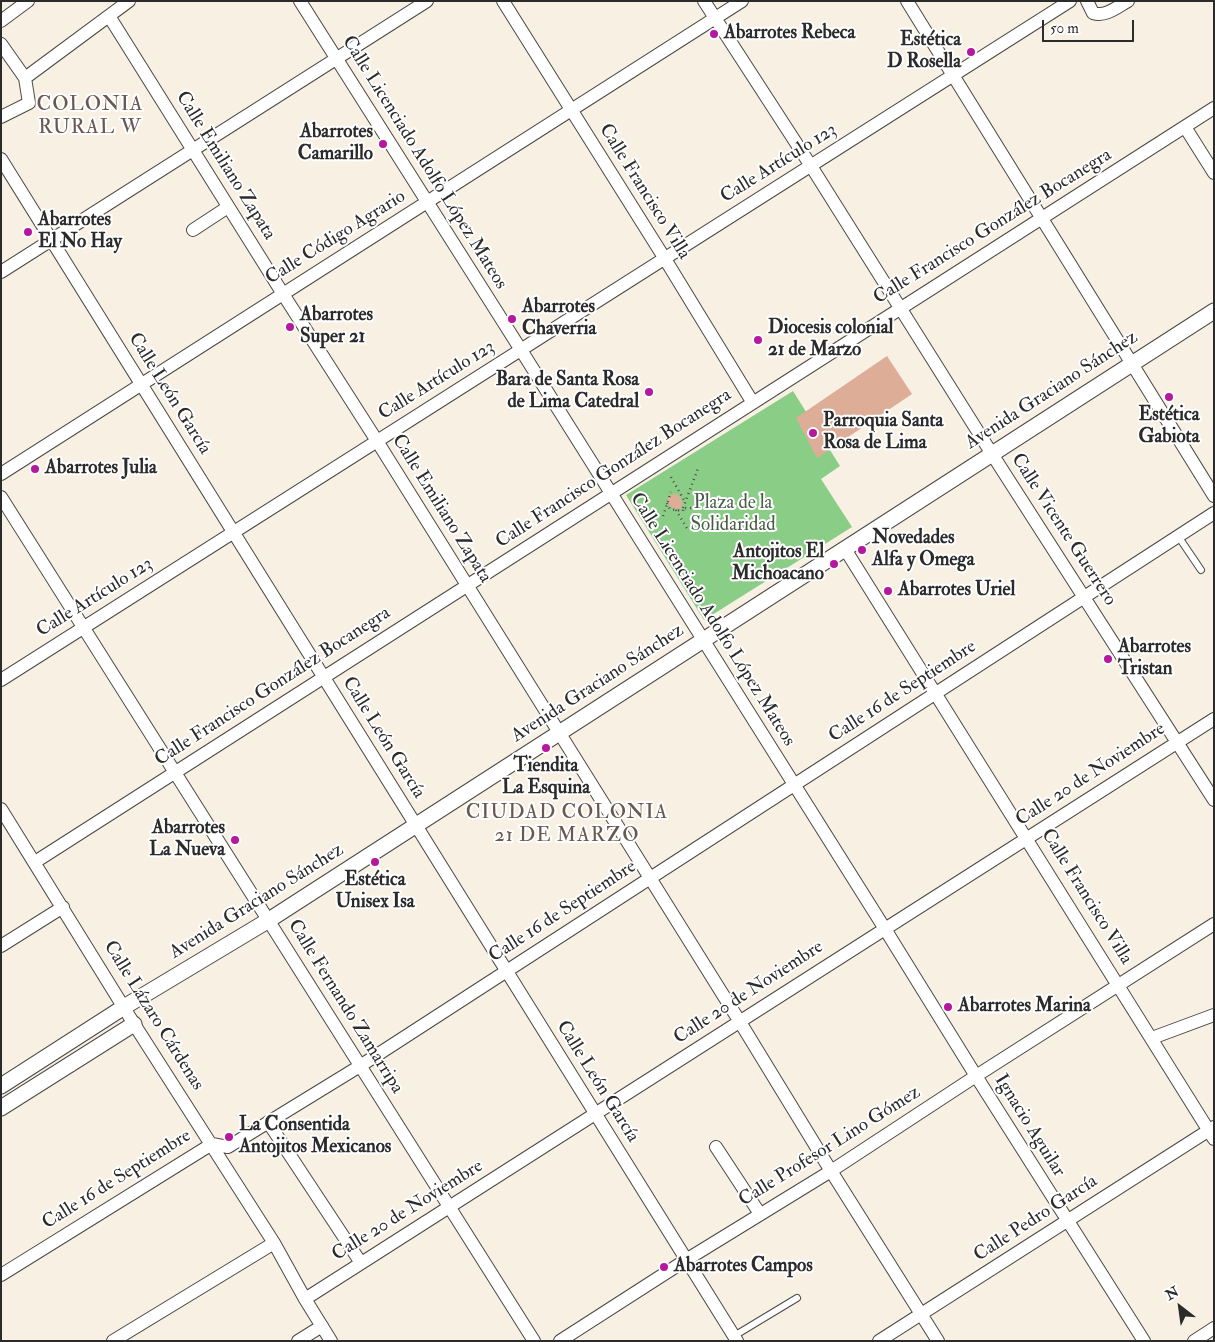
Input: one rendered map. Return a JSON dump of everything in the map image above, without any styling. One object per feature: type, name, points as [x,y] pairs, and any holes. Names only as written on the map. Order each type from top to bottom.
[{"type":"street","points":[[1,21],[28,1]]},
{"type":"street","points":[[25,78],[129,1]]},
{"type":"street","name":"Calle Licenciado Adolfo López Mateos","points":[[300,1],[885,929]]},
{"type":"street","points":[[1,272],[427,1]]},
{"type":"street","name":"Calle Francisco Villa","points":[[502,1],[665,259],[753,403]]},
{"type":"street","name":"Calle Vicente Guerrero","points":[[704,1],[1214,800]]},
{"type":"street","name":"Calle Código Agrario","points":[[1,474],[742,1]]},
{"type":"street","points":[[907,1],[1214,496]]},
{"type":"street","name":"Calle Artículo 123","points":[[1,680],[1070,1]]},
{"type":"street","points":[[1087,1],[1093,13],[1100,15],[1110,12],[1128,1]]},
{"type":"street","name":"Calle Emiliano Zapata","points":[[109,16],[938,1341]]},
{"type":"street","points":[[1,44],[25,78],[29,103],[1,117]]},
{"type":"street","name":"Calle Francisco González Bocanegra","points":[[35,862],[1214,108]]},
{"type":"street","points":[[1185,126],[1214,173]]},
{"type":"street","name":"Calle León García","points":[[1,159],[735,1338]]},
{"type":"street","points":[[193,230],[228,207]]},
{"type":"street","name":"Avenida Graciano Sánchez","points":[[1,1086],[124,1007],[268,920],[1214,311]]},
{"type":"street","name":"Calle Fernando Zamarripa","points":[[1,497],[534,1341]]},
{"type":"street","name":"Calle 16 de Septiembre","points":[[1,1274],[212,1144],[228,1147],[360,1066],[1214,513]]},
{"type":"street","name":"Calle Francisco Villa","points":[[845,549],[1212,1132]]},
{"type":"street","name":"Calle 20 de Noviembre","points":[[305,1299],[1214,719]]},
{"type":"street","name":"Calle Lázaro Cárdenas","points":[[2,812],[35,862],[134,1024],[274,1243],[331,1341]]},
{"type":"street","points":[[1,946],[63,907]]},
{"type":"street","name":"Calle Profesor Lino Gómez","points":[[560,1341],[686,1260],[831,1171],[1214,924]]},
{"type":"street","name":"Ignacio Aguilar","points":[[885,929],[1144,1341]]},
{"type":"street","points":[[1152,1038],[1214,1015]]},
{"type":"street","points":[[1,1108],[134,1024]]},
{"type":"street","points":[[268,1122],[361,1263]]},
{"type":"street","name":"Calle Pedro García","points":[[879,1341],[1212,1132]]},
{"type":"street","points":[[716,1147],[760,1214]]},
{"type":"street","points":[[113,1341],[274,1243]]},
{"type":"street","points":[[298,1341],[322,1326]]},
{"type":"street","points":[[1194,1341],[1214,1328]]},
{"type":"lane","points":[[1178,536],[1201,570]]},
{"type":"lane","points":[[735,1338],[797,1298]]},
{"type":"path","points":[[683,508],[699,466]]},
{"type":"path","points":[[672,477],[685,502]]},
{"type":"path","points":[[663,516],[671,492]]},
{"type":"path","points":[[667,504],[670,509],[682,511],[683,508],[701,508]]},
{"type":"path","points":[[676,510],[688,530]]},
{"type":"green space","name":"Plaza de la Solidaridad","points":[[793,391],[840,466],[821,479],[852,527],[704,620],[626,495]]},
{"type":"building","points":[[887,356],[912,394],[817,458],[796,418]]},
{"type":"building","points":[[678,494],[683,503],[681,509],[671,508],[667,501],[670,495]]},
{"type":"place","name":"Abarrotes Rebeca","points":[[714,34]]},
{"type":"place","name":"Estética D Rosella","points":[[971,52]]},
{"type":"place","name":"Abarrotes Camarillo","points":[[383,144]]},
{"type":"place","name":"Abarrotes El No Hay","points":[[28,232]]},
{"type":"place","name":"Abarrotes Chaverria","points":[[512,319]]},
{"type":"place","name":"Abarrotes Super 21","points":[[290,327]]},
{"type":"place","name":"Diocesis colonial 21 de Marzo","points":[[758,340]]},
{"type":"place","name":"Bara de Santa Rosa de Lima Catedral","points":[[649,392]]},
{"type":"place","name":"Estética Gabiota","points":[[1169,397]]},
{"type":"place","name":"Parroquia Santa Rosa de Lima","points":[[813,433]]},
{"type":"place","name":"Abarrotes Julia","points":[[35,469]]},
{"type":"place","name":"Novedades Alfa y Omega","points":[[862,550]]},
{"type":"place","name":"Antojitos El Michoacano","points":[[834,564]]},
{"type":"place","name":"Abarrotes Uriel","points":[[888,591]]},
{"type":"place","name":"Abarrotes Tristan","points":[[1108,659]]},
{"type":"place","name":"Tiendita La Esquina","points":[[546,748]]},
{"type":"place","name":"Abarrotes La Nueva","points":[[235,840]]},
{"type":"place","name":"Estética Unisex Isa","points":[[375,862]]},
{"type":"place","name":"Abarrotes Marina","points":[[948,1007]]},
{"type":"place","name":"La Consentida Antojitos Mexicanos","points":[[229,1137]]},
{"type":"place","name":"Abarrotes Campos","points":[[664,1267]]},
{"type":"district","name":"COLONIA RURAL W","points":[[90,118]]},
{"type":"district","name":"CIUDAD COLONIA 21 DE MARZO","points":[[567,826]]}]
